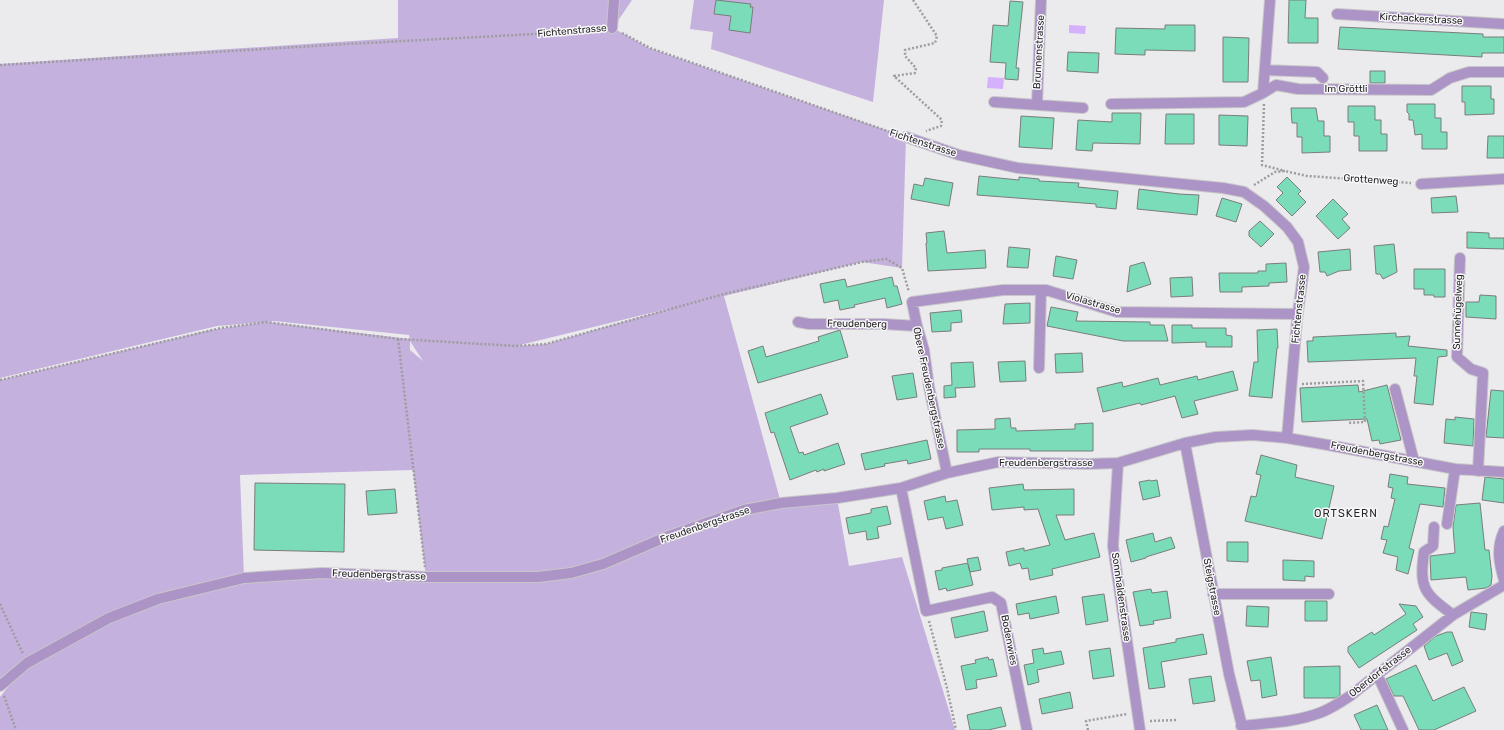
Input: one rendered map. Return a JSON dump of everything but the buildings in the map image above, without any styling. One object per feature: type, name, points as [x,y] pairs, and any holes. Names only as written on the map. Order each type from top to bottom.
[{"type":"street","points":[[612,28],[614,0]]},
{"type":"street","name":"Brunnenstrasse","points":[[1037,105],[1041,0]]},
{"type":"street","points":[[1263,93],[1270,0]]},
{"type":"street","name":"Kirchackerstrasse","points":[[1337,14],[1504,24]]},
{"type":"street","points":[[1265,70],[1317,72],[1323,78]]},
{"type":"street","name":"Im Gröttli","points":[[1111,104],[1244,102],[1276,85],[1298,89],[1431,90],[1450,78],[1469,72],[1504,72]]},
{"type":"street","points":[[994,102],[1082,108]]},
{"type":"street","name":"Fichtenstrasse","points":[[906,138],[959,155],[1018,168],[1223,188],[1244,192],[1264,206],[1287,227],[1298,242],[1304,267],[1286,438]]},
{"type":"street","points":[[1421,184],[1504,179]]},
{"type":"street","name":"Sunnehügelweg","points":[[1460,258],[1457,357],[1470,369],[1483,373],[1478,471]]},
{"type":"street","name":"Violastrasse","points":[[912,302],[1003,290],[1046,290],[1117,312],[1298,314]]},
{"type":"street","points":[[1038,368],[1041,290]]},
{"type":"street","name":"Obere Freudenbergstrasse","points":[[912,302],[916,326],[924,350],[929,387],[947,473]]},
{"type":"street","name":"Freudenberg","points":[[798,322],[809,324],[883,324],[916,326]]},
{"type":"street","points":[[1395,389],[1414,461]]},
{"type":"street","name":"Freudenbergstrasse","points":[[0,686],[27,663],[109,618],[158,599],[244,578],[322,573],[426,577],[538,577],[571,573],[602,564],[666,537],[744,510],[781,503],[837,498],[900,488],[947,473],[998,462],[1118,463],[1185,443],[1236,435],[1286,438],[1455,469],[1504,472]]},
{"type":"street","name":"Steigstrasse","points":[[1185,443],[1228,674],[1242,728]]},
{"type":"street","name":"Sonnhaldenstrasse","points":[[1118,463],[1113,546],[1138,721]]},
{"type":"street","points":[[1447,524],[1455,469]]},
{"type":"street","points":[[900,488],[926,611]]},
{"type":"street","points":[[1434,527],[1433,546],[1424,552],[1421,571],[1422,578],[1424,587],[1428,594],[1453,615]]},
{"type":"street","points":[[1504,531],[1500,543],[1499,555],[1504,580]]},
{"type":"street","name":"Oberdorfstrasse","points":[[1242,728],[1306,717],[1322,712],[1350,696],[1453,615],[1504,585]]},
{"type":"street","points":[[1213,594],[1329,594]]},
{"type":"street","name":"Bodenwies","points":[[926,611],[992,597],[1001,603],[1027,730]]},
{"type":"street","points":[[1377,674],[1403,730]]},
{"type":"path","points":[[906,138],[941,126],[942,120],[894,76],[915,73],[916,68],[905,56],[905,50],[935,42],[937,36],[913,0]]},
{"type":"path","name":"Fichtenstrasse","points":[[0,65],[591,31],[612,28],[650,48],[906,138]]},
{"type":"path","name":"Grottenweg","points":[[1264,104],[1262,165],[1307,176],[1421,184]]},
{"type":"path","points":[[1244,192],[1275,172],[1285,171]]},
{"type":"path","points":[[0,380],[221,328],[266,322],[398,339],[516,346],[546,344],[716,296],[862,262],[886,259],[902,268],[912,302]]},
{"type":"path","points":[[398,339],[426,577]]},
{"type":"path","points":[[1291,385],[1363,382],[1365,422],[1348,423]]},
{"type":"path","points":[[0,604],[27,663]]},
{"type":"path","points":[[926,611],[948,688],[956,730]]},
{"type":"path","points":[[0,686],[16,730]]},
{"type":"path","points":[[1088,730],[1086,721],[1176,720]]},
{"type":"shaded area","points":[[398,0],[632,0],[613,28],[649,48],[906,137],[902,268],[862,262],[724,296],[781,503],[837,498],[849,566],[902,557],[955,730],[0,730],[0,697],[25,665],[0,687],[0,380],[210,330],[264,322],[217,326],[0,378],[0,64],[398,38]],"holes":[[[671,308],[546,344],[519,346]],[[274,321],[409,335],[410,339],[267,322]],[[410,341],[423,361],[410,350]],[[413,470],[426,577],[244,578],[240,475]]]},
{"type":"shaded area","points":[[694,0],[884,0],[873,102],[711,49],[713,32],[690,29]]},
{"type":"shaded area","points":[[1069,25],[1086,26],[1085,34],[1069,33]]},
{"type":"shaded area","points":[[988,77],[1004,78],[1003,89],[987,88]]},
{"type":"district","name":"ORTSKERN","points":[[1346,513]]}]
